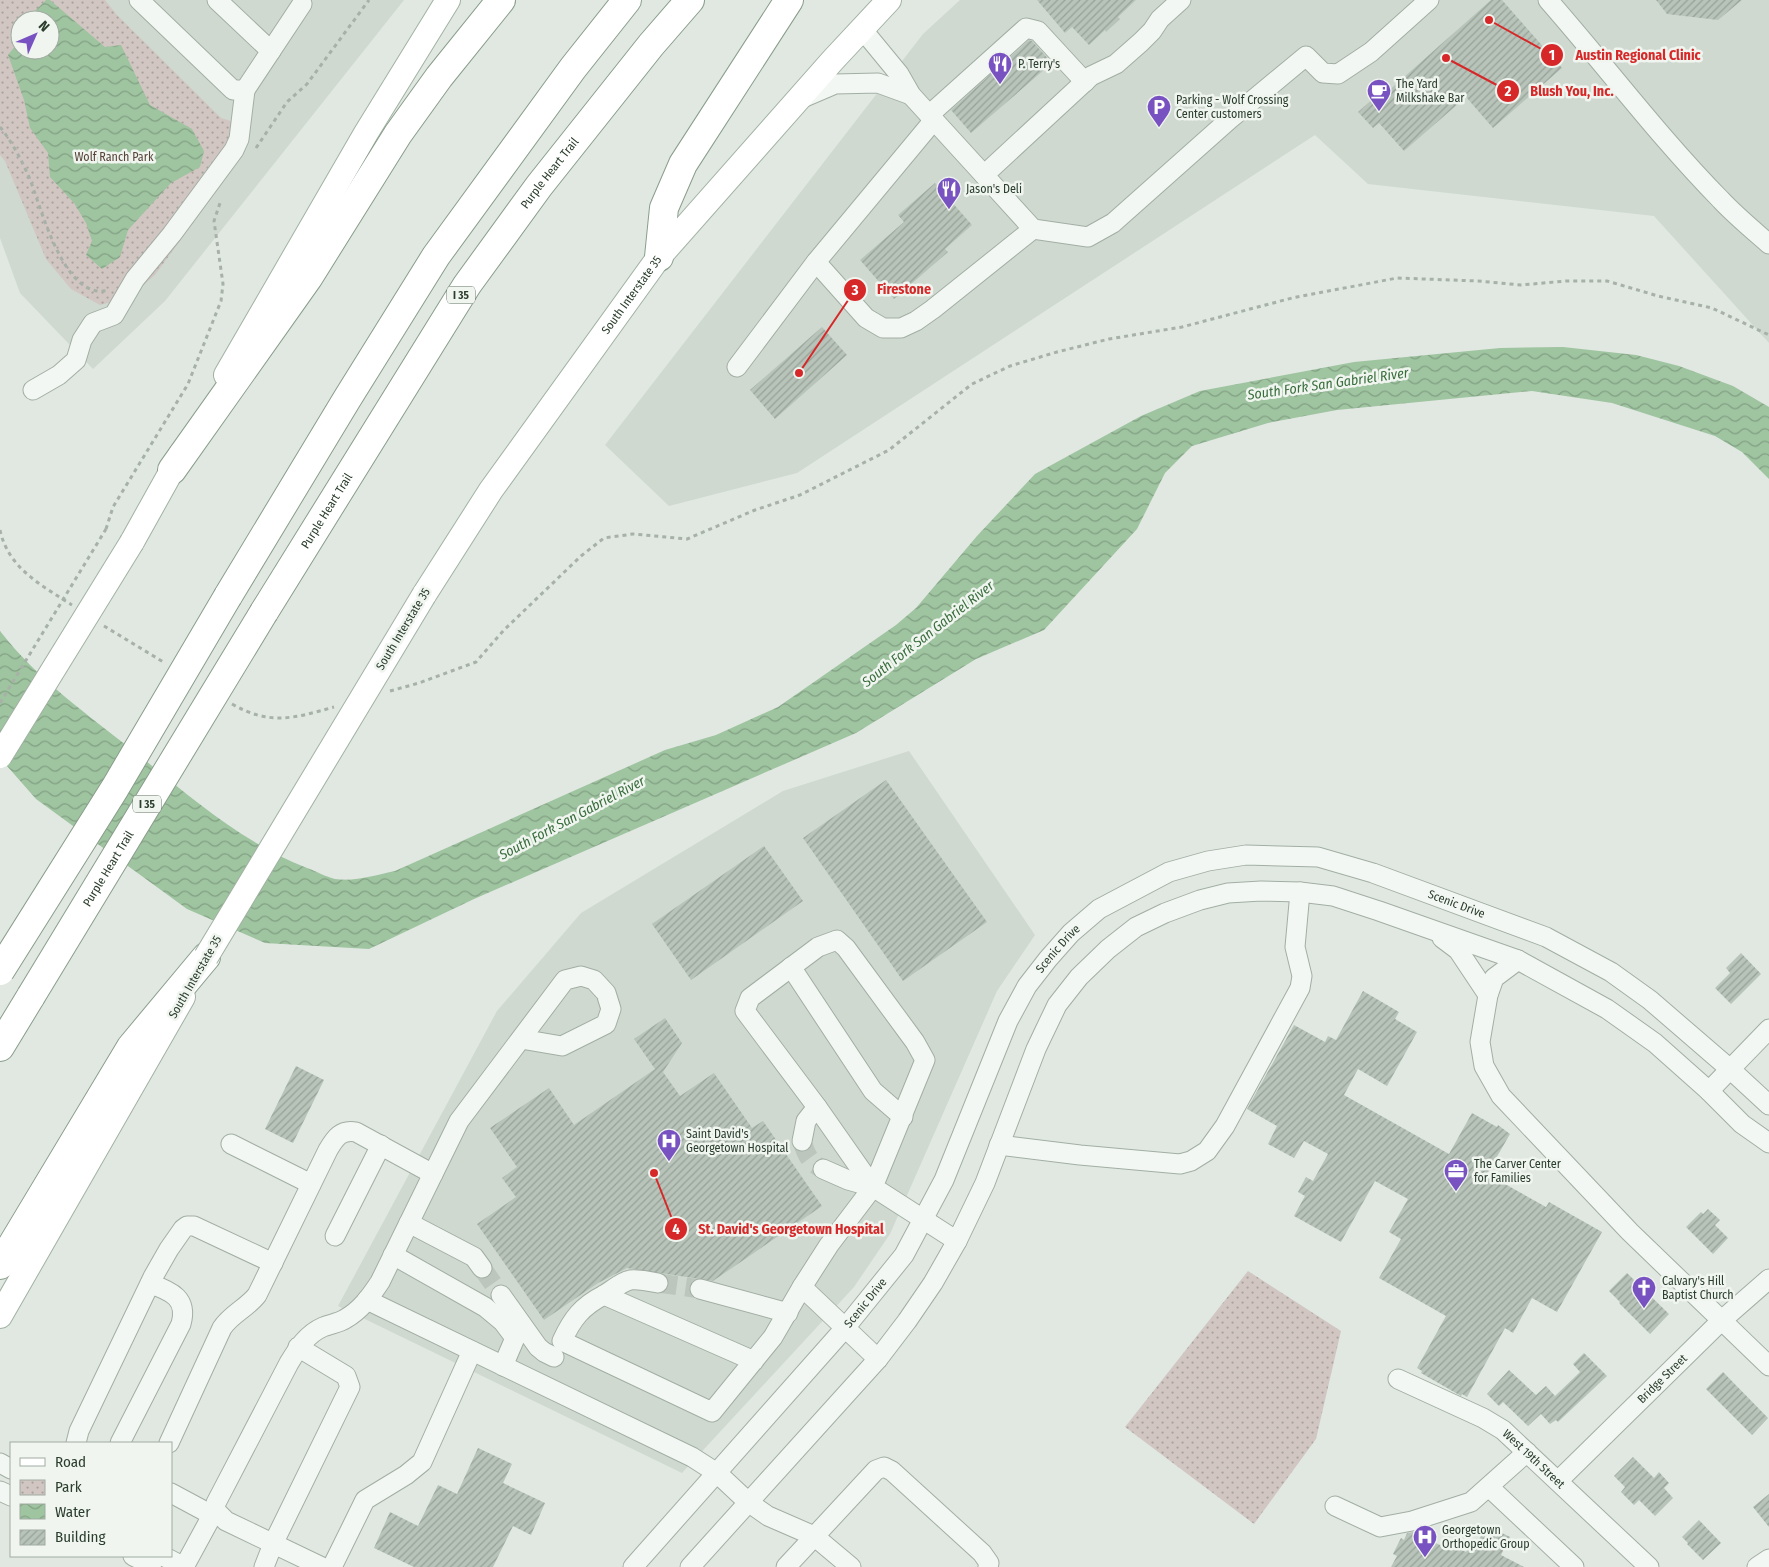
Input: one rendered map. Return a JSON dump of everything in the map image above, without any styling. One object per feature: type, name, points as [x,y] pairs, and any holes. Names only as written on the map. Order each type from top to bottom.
[{"type":"highway","points":[[172,470],[308,278],[398,134],[439,77],[501,0]]},
{"type":"highway","points":[[0,972],[115,788],[371,359],[436,256],[572,68],[627,0]]},
{"type":"highway","name":"Purple Heart Trail","points":[[0,1047],[264,612],[467,285],[539,186],[690,0]]},
{"type":"highway","points":[[659,257],[664,208],[683,164],[789,0]]},
{"type":"highway","points":[[0,1265],[131,1046],[206,957]]},
{"type":"main road","points":[[0,756],[132,542],[366,133],[448,0]]},
{"type":"main road","name":"South Interstate 35","points":[[0,1316],[206,957],[424,595],[491,490],[659,257],[889,0]]},
{"type":"street","points":[[139,0],[233,90],[245,90]]},
{"type":"street","points":[[217,0],[271,51]]},
{"type":"street","points":[[984,175],[1091,76],[1116,64],[1141,42],[1160,19],[1181,0]]},
{"type":"street","points":[[862,29],[899,74],[911,95],[1033,229],[1088,237],[1113,223],[1306,56],[1323,73],[1338,74],[1370,52],[1429,0]]},
{"type":"street","points":[[1548,0],[1653,126],[1709,188],[1769,244]]},
{"type":"street","points":[[33,390],[59,375],[76,360],[82,340],[92,323],[114,315],[135,279],[172,234],[234,150],[239,139],[245,90],[302,1]]},
{"type":"street","points":[[737,367],[816,262],[932,118],[1026,28],[1038,31],[1084,82]]},
{"type":"street","points":[[798,100],[834,84],[878,83],[911,95]]},
{"type":"street","points":[[816,262],[866,318],[883,328],[901,328],[916,321],[933,309],[1033,229]]},
{"type":"street","name":"Scenic Drive","points":[[633,1567],[845,1328],[904,1255],[944,1180],[1008,1021],[1027,986],[1071,933],[1098,909],[1169,872],[1208,861],[1246,855],[1318,858],[1373,873],[1546,937],[1611,972],[1650,1000],[1769,1105]]},
{"type":"street","points":[[690,1567],[878,1359],[912,1314],[958,1241],[985,1183],[1036,1049],[1058,1004],[1079,977],[1108,949],[1136,927],[1165,913],[1200,900],[1228,893],[1261,891],[1300,892],[1332,896],[1518,960],[1607,1009],[1655,1044],[1709,1091],[1742,1124],[1769,1143]]},
{"type":"street","points":[[999,1145],[1180,1164],[1191,1162],[1207,1151],[1225,1126],[1300,988],[1302,976],[1295,947],[1300,892]]},
{"type":"street","points":[[1428,928],[1458,950],[1488,995]]},
{"type":"street","points":[[501,1295],[538,1347],[544,1352],[558,1349],[712,1412],[773,1337],[829,1245],[873,1187],[926,1060],[915,1042],[846,948],[837,940],[818,947],[750,998],[745,1011],[817,1106],[873,1187]]},
{"type":"street","points":[[1518,960],[1494,978],[1488,995],[1480,1042],[1484,1066],[1501,1096],[1630,1232],[1769,1366]]},
{"type":"street","points":[[791,967],[873,1091],[903,1117]]},
{"type":"street","points":[[165,1557],[184,1567],[298,1347],[316,1330],[343,1321],[357,1311],[367,1300],[380,1282],[459,1121],[565,980],[580,976],[594,980],[606,993],[611,1009],[606,1024],[562,1046],[521,1039]]},
{"type":"street","points":[[1709,1091],[1769,1029]]},
{"type":"street","points":[[802,1141],[806,1121],[817,1106]]},
{"type":"street","points":[[169,1442],[222,1328],[230,1317],[251,1303],[265,1281],[311,1184],[334,1141],[346,1131],[356,1132],[433,1174]]},
{"type":"street","points":[[231,1144],[311,1184]]},
{"type":"street","points":[[335,1236],[381,1145]]},
{"type":"street","points":[[823,1169],[848,1180],[873,1187],[958,1241]]},
{"type":"street","points":[[408,1223],[474,1257],[482,1268]]},
{"type":"street","points":[[76,1442],[79,1431],[150,1284],[183,1229],[194,1226],[274,1263]]},
{"type":"street","points":[[393,1255],[485,1307],[503,1322],[515,1338],[503,1366]]},
{"type":"street","points":[[541,1384],[570,1323],[591,1302],[604,1296],[626,1280],[634,1278],[658,1283]]},
{"type":"street","name":"Bridge Street","points":[[1558,1481],[1722,1320],[1769,1279]]},
{"type":"street","points":[[121,1442],[181,1324],[184,1314],[183,1307],[172,1293],[150,1284]]},
{"type":"street","points":[[802,1287],[878,1359]]},
{"type":"street","points":[[700,1290],[788,1313]]},
{"type":"street","points":[[604,1296],[754,1361]]},
{"type":"street","points":[[367,1300],[692,1457],[717,1473],[748,1502],[768,1516],[814,1536],[851,1567]]},
{"type":"street","points":[[264,1567],[273,1544],[350,1387],[346,1376],[298,1347]]},
{"type":"street","points":[[332,1567],[365,1500],[406,1475],[422,1462],[472,1351]]},
{"type":"street","name":"West 19th Street","points":[[1398,1379],[1483,1418],[1503,1430],[1649,1567]]},
{"type":"street","points":[[1335,1506],[1380,1527],[1412,1521],[1471,1502],[1527,1452]]},
{"type":"street","points":[[786,1567],[876,1470],[884,1467],[892,1471],[982,1553],[989,1563],[988,1567]]},
{"type":"street","points":[[1488,1487],[1574,1567]]},
{"type":"street","points":[[172,1493],[322,1567]]},
{"type":"street","points":[[135,1557],[150,1564],[157,1557]]},
{"type":"street","points":[[1757,1567],[1769,1559]]},
{"type":"path","points":[[253,152],[287,102],[307,84],[369,0]]},
{"type":"path","points":[[0,127],[17,151],[30,179],[40,211],[69,272],[83,285],[103,292],[135,279]]},
{"type":"path","points":[[0,703],[106,529],[113,507],[188,384],[221,301],[223,284],[214,221],[220,201],[226,193]]},
{"type":"path","points":[[382,693],[419,683],[476,662],[504,630],[581,556],[604,538],[633,534],[688,539],[754,510],[800,495],[889,450],[972,384],[1010,366],[1057,352],[1109,339],[1182,327],[1292,298],[1397,278],[1478,281],[1521,285],[1566,281],[1607,281],[1658,296],[1712,308],[1769,335]]},
{"type":"path","points":[[0,530],[10,558],[24,573],[73,605]]},
{"type":"path","points":[[96,621],[169,666]]},
{"type":"path","points":[[226,700],[243,710],[275,719],[300,717],[337,706]]},
{"type":"shaded area","points":[[0,0],[404,0],[165,301],[93,369],[20,293],[0,238]]},
{"type":"shaded area","points":[[960,0],[1769,0],[1769,343],[1654,216],[1368,184],[1315,135],[797,473],[669,506],[605,445],[923,34]]},
{"type":"shaded area","name":"Saint David's Georgetown Hospital","points":[[909,751],[1035,935],[997,991],[890,1234],[854,1287],[682,1473],[338,1306],[497,1011],[581,913],[783,791]]},
{"type":"green space","name":"Wolf Ranch Park","points":[[0,0],[105,0],[117,15],[221,118],[234,122],[247,142],[231,171],[155,275],[128,298],[100,305],[71,289],[46,259],[5,161],[0,155]]},
{"type":"green space","points":[[1248,1271],[1341,1331],[1316,1439],[1254,1524],[1125,1427]]},
{"type":"water","points":[[46,0],[50,0],[105,47],[121,45],[150,105],[192,129],[204,151],[200,167],[171,183],[128,230],[120,257],[102,269],[86,255],[92,241],[86,223],[74,203],[50,177],[48,153],[30,128],[24,100],[8,55],[10,52],[10,60],[60,60],[60,10],[36,10]]},
{"type":"water","name":"South Fork San Gabriel River","points":[[1563,347],[1636,355],[1679,366],[1733,386],[1769,407],[1769,479],[1742,452],[1715,436],[1612,403],[1532,391],[1337,410],[1268,423],[1192,446],[1165,473],[1137,529],[1044,630],[976,659],[856,733],[474,899],[369,949],[265,943],[187,909],[36,799],[0,758],[0,631],[30,665],[81,710],[216,817],[260,845],[335,879],[358,879],[395,871],[665,750],[716,735],[778,707],[896,625],[916,608],[977,536],[1035,474],[1141,416],[1200,391],[1354,362],[1500,348]]},
{"type":"building","points":[[1037,0],[1136,0],[1118,17],[1120,19],[1089,45],[1072,27],[1065,33]]},
{"type":"building","points":[[1491,0],[1502,0],[1562,68],[1493,128],[1466,97],[1404,151],[1379,123],[1373,128],[1358,112],[1374,98],[1377,101]]},
{"type":"building","points":[[1656,0],[1742,0],[1718,20],[1667,14]]},
{"type":"building","name":"P. Terry's","points":[[1029,40],[1052,63],[971,133],[951,110]]},
{"type":"building","points":[[935,183],[972,225],[945,249],[948,252],[894,299],[860,260],[904,222],[898,215]]},
{"type":"building","points":[[822,327],[847,355],[775,419],[750,390]]},
{"type":"building","points":[[886,780],[987,922],[903,981],[803,838]]},
{"type":"building","points":[[764,846],[803,901],[691,980],[652,924]]},
{"type":"building","points":[[1741,953],[1761,974],[1731,1004],[1715,988],[1730,973],[1726,968]]},
{"type":"building","points":[[1363,991],[1399,1012],[1395,1019],[1417,1032],[1387,1086],[1358,1069],[1344,1095],[1449,1154],[1472,1113],[1497,1127],[1498,1125],[1510,1134],[1487,1174],[1546,1207],[1549,1202],[1602,1232],[1557,1312],[1532,1298],[1513,1333],[1505,1328],[1467,1397],[1462,1394],[1461,1396],[1421,1373],[1422,1371],[1417,1368],[1446,1316],[1379,1278],[1401,1239],[1389,1232],[1408,1199],[1375,1181],[1341,1242],[1294,1216],[1305,1196],[1298,1192],[1306,1177],[1313,1181],[1328,1154],[1304,1141],[1294,1158],[1268,1144],[1277,1126],[1247,1109],[1294,1025],[1325,1042],[1328,1036],[1336,1040]]},
{"type":"building","points":[[665,1018],[682,1043],[663,1072],[680,1096],[714,1073],[752,1128],[763,1121],[822,1206],[713,1281],[627,1268],[598,1283],[544,1320],[477,1224],[516,1197],[502,1178],[517,1167],[490,1128],[549,1088],[574,1125],[655,1069],[634,1039]]},
{"type":"building","points":[[296,1066],[324,1080],[293,1143],[265,1129]]},
{"type":"building","points":[[1708,1209],[1720,1220],[1715,1225],[1728,1238],[1713,1254],[1686,1227],[1701,1212],[1703,1214]]},
{"type":"building","name":"Calvary's Hill Baptist Church","points":[[1627,1273],[1669,1314],[1650,1334],[1609,1291]]},
{"type":"building","points":[[1584,1353],[1607,1376],[1558,1422],[1556,1420],[1550,1424],[1541,1414],[1528,1426],[1503,1402],[1499,1406],[1487,1394],[1509,1370],[1536,1395],[1546,1386],[1555,1396],[1580,1372],[1573,1364]]},
{"type":"building","points":[[1723,1372],[1768,1418],[1752,1435],[1706,1389]]},
{"type":"building","points":[[478,1448],[512,1464],[503,1483],[545,1503],[531,1535],[513,1526],[493,1567],[414,1567],[374,1548],[390,1512],[418,1526],[438,1485],[457,1494]]},
{"type":"building","points":[[1633,1457],[1654,1478],[1659,1472],[1669,1483],[1664,1488],[1673,1498],[1655,1516],[1639,1500],[1634,1505],[1621,1492],[1625,1487],[1614,1476]]},
{"type":"building","points":[[1769,1494],[1769,1527],[1753,1507]]},
{"type":"building","points":[[1699,1520],[1721,1543],[1703,1560],[1682,1537]]},
{"type":"building","points":[[1486,1525],[1510,1537],[1501,1555],[1524,1567],[1391,1567],[1397,1556],[1393,1554],[1401,1538],[1404,1540],[1407,1533],[1413,1532],[1440,1545],[1442,1540],[1466,1552],[1471,1541],[1477,1544]]},
{"type":"tunnel","points":[[802,1141],[809,1158],[823,1169]]},
{"type":"tunnel","points":[[482,1268],[501,1295]]},
{"type":"tunnel","points":[[658,1283],[700,1289]]},
{"type":"place","name":"Austin Regional Clinic","points":[[1489,20]]},
{"type":"place","name":"Blush You, Inc.","points":[[1446,58]]},
{"type":"place","name":"P. Terry's","points":[[1000,85]]},
{"type":"place","name":"The Yard Milkshake Bar","points":[[1379,112]]},
{"type":"place","name":"Parking - Wolf Crossing Center customers","points":[[1159,128]]},
{"type":"place","name":"Jason's Deli","points":[[949,210]]},
{"type":"place","name":"Firestone","points":[[799,373]]},
{"type":"place","name":"Saint David's Georgetown Hospital","points":[[669,1162]]},
{"type":"place","name":"St. David's Georgetown Hospital","points":[[654,1173]]},
{"type":"place","name":"The Carver Center for Families","points":[[1456,1192]]},
{"type":"place","name":"Calvary's Hill Baptist Church","points":[[1644,1309]]},
{"type":"place","name":"Georgetown Orthopedic Group","points":[[1425,1558]]}]
